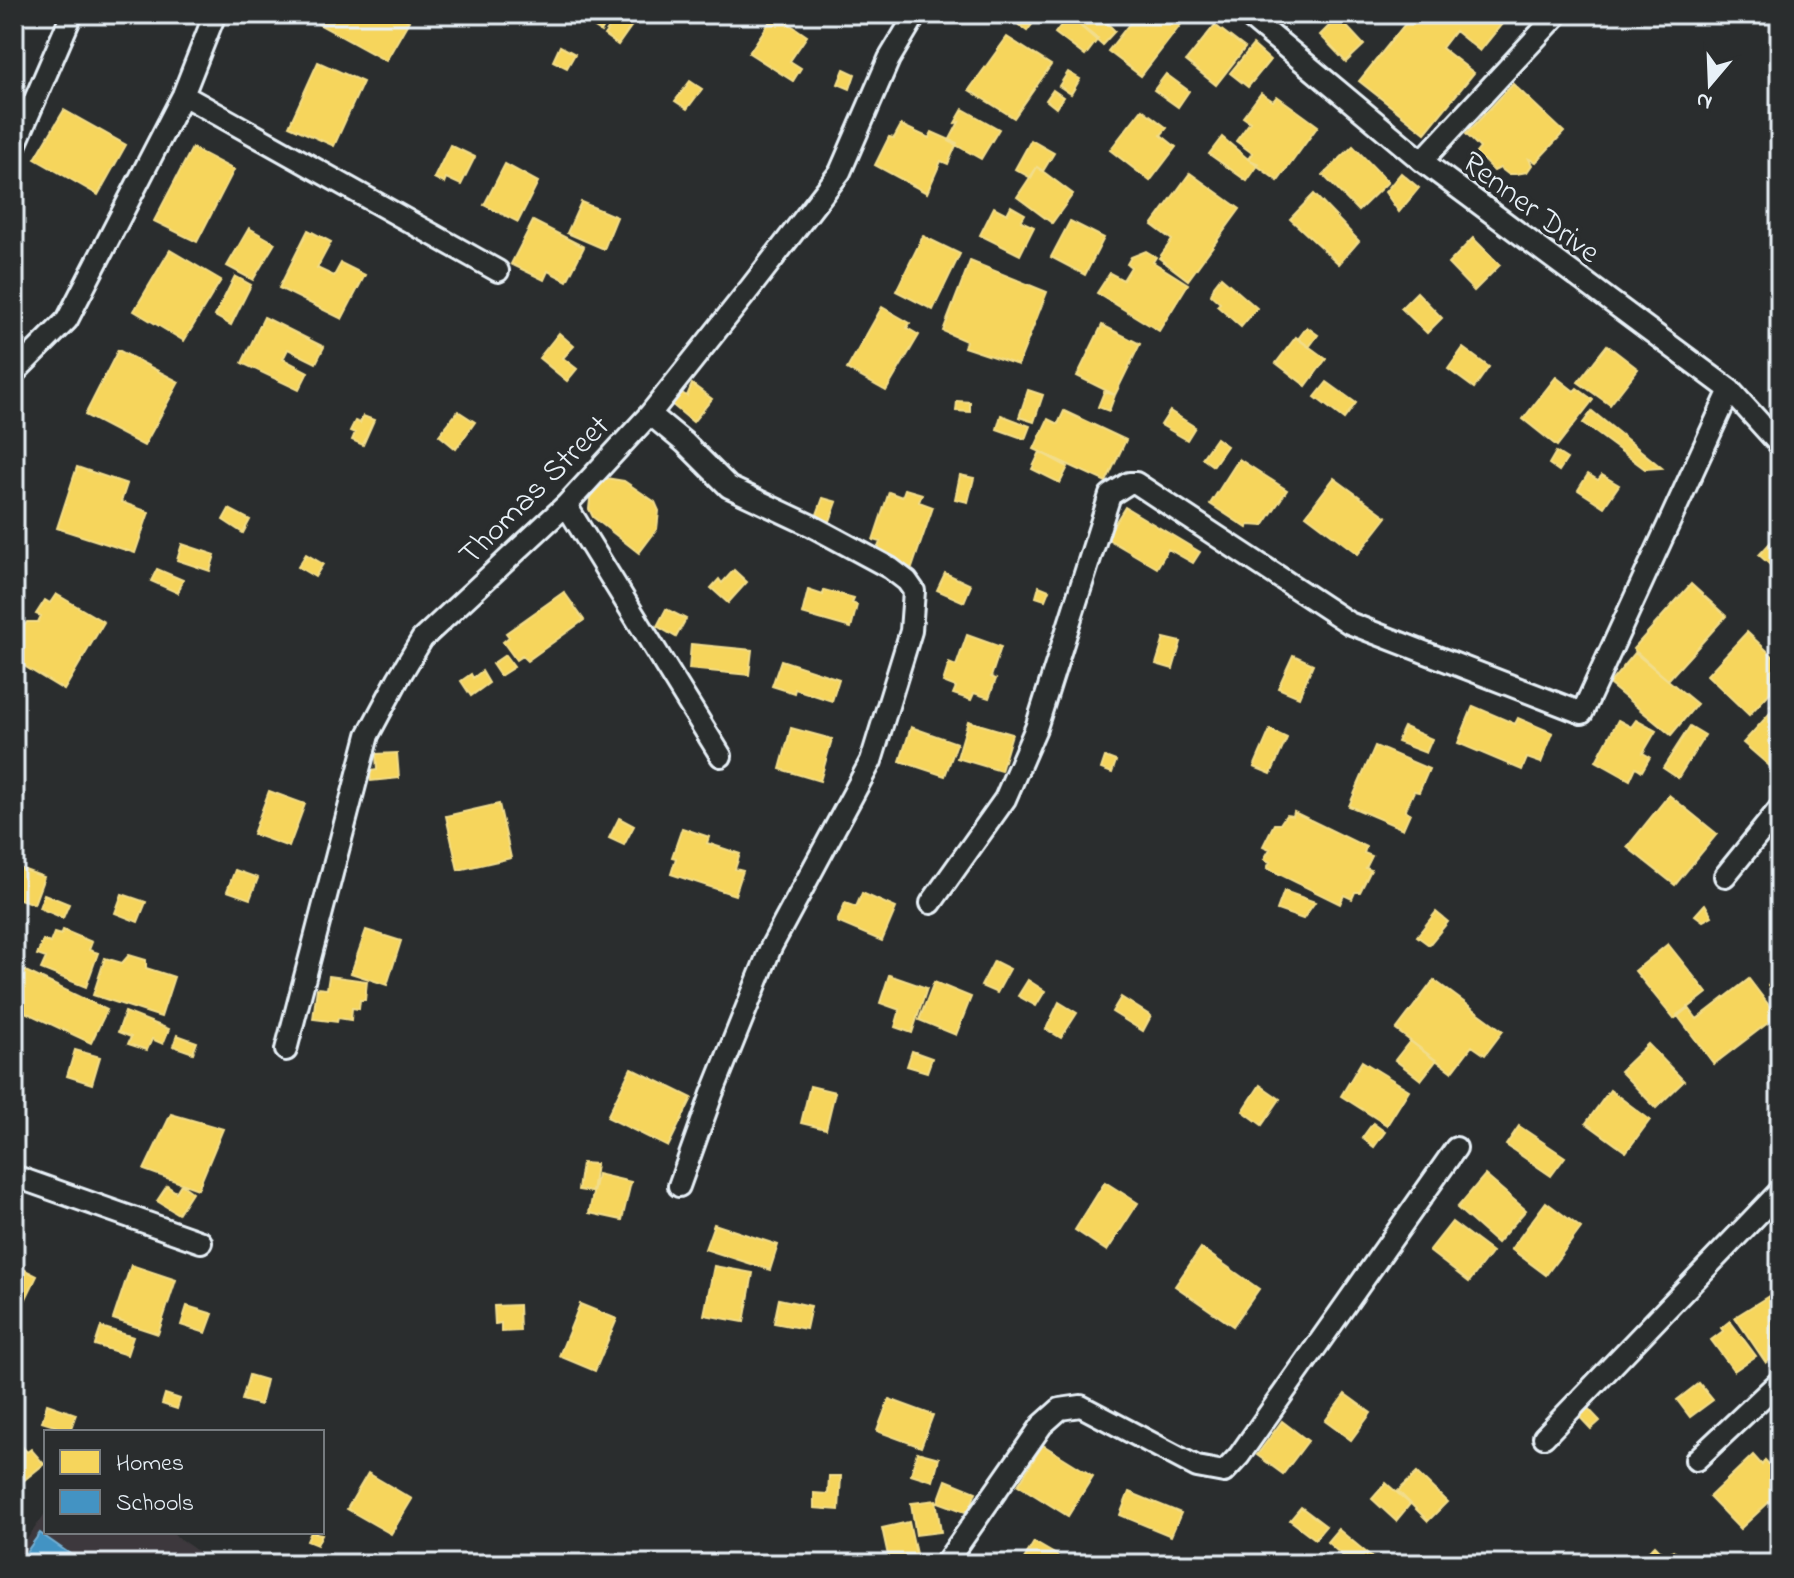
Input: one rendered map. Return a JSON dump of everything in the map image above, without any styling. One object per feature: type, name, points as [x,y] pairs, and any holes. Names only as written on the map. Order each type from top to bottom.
[{"type":"street","points":[[14,148],[72,14]]},
{"type":"street","points":[[14,373],[67,320],[183,95],[215,14]]},
{"type":"street","name":"Thomas Street","points":[[286,1050],[368,735],[422,639],[566,505],[650,414],[840,172],[889,59],[916,14]]},
{"type":"street","name":"Renner Drive","points":[[1246,14],[1422,161],[1730,390],[1780,445]]},
{"type":"street","points":[[1422,161],[1558,14]]},
{"type":"street","points":[[183,95],[498,271]]},
{"type":"street","points":[[931,903],[1005,799],[1036,728],[1110,495],[1129,483],[1136,483],[1349,623],[1582,713],[1730,390]]},
{"type":"street","points":[[650,414],[685,443],[729,487],[812,526],[890,568],[914,591],[911,631],[871,761],[771,947],[679,1186]]},
{"type":"street","points":[[566,505],[721,756]]},
{"type":"street","points":[[1725,876],[1780,808]]},
{"type":"street","points":[[945,1564],[1042,1425],[1060,1409],[1081,1406],[1197,1467],[1224,1472],[1239,1456],[1456,1148]]},
{"type":"street","points":[[14,1176],[201,1242]]},
{"type":"street","points":[[1544,1437],[1780,1191]]},
{"type":"street","points":[[1696,1460],[1780,1381]]},
{"type":"shaded area","points":[[44,1515],[44,1534],[173,1534],[216,1564],[14,1564],[14,1558]]},
{"type":"building: Homes","points":[[322,14],[396,14],[409,21],[386,61],[317,23]]},
{"type":"building: Homes","points":[[574,14],[612,14],[601,32]]},
{"type":"building: Homes","points":[[619,14],[640,14],[618,45],[604,35]]},
{"type":"building: Homes","points":[[775,14],[807,36],[790,61],[801,68],[793,81],[749,53]]},
{"type":"building: Homes","points":[[1004,14],[1040,14],[1027,31]]},
{"type":"building: Homes","points":[[1089,14],[1107,14],[1111,17],[1108,24],[1115,31],[1102,45],[1079,25]]},
{"type":"building: Homes","points":[[1137,14],[1189,14],[1141,76],[1108,51]]},
{"type":"building: Homes","points":[[1413,14],[1510,14],[1480,51],[1455,31],[1442,48],[1474,73],[1425,133],[1359,81]]},
{"type":"building: Homes","points":[[1068,16],[1098,39],[1085,56],[1055,33]]},
{"type":"building: Homes","points":[[1338,17],[1364,45],[1346,62],[1320,35]]},
{"type":"building: Homes","points":[[1215,25],[1245,48],[1216,85],[1186,61]]},
{"type":"building: Homes","points":[[1007,37],[1051,65],[1014,118],[969,90]]},
{"type":"building: Homes","points":[[1253,45],[1270,60],[1248,87],[1230,73]]},
{"type":"building: Homes","points":[[560,46],[575,54],[567,68],[553,61]]},
{"type":"building: Homes","points":[[318,62],[363,82],[334,146],[289,126]]},
{"type":"building: Homes","points":[[844,69],[855,74],[850,89],[838,84]]},
{"type":"building: Homes","points":[[1068,72],[1080,79],[1071,94],[1059,86]]},
{"type":"building: Homes","points":[[1166,74],[1189,91],[1178,107],[1154,90]]},
{"type":"building: Homes","points":[[690,81],[702,89],[687,109],[675,101]]},
{"type":"building: Homes","points":[[1513,84],[1564,132],[1536,162],[1529,159],[1532,165],[1527,172],[1508,174],[1500,168],[1494,171],[1476,153],[1480,148],[1466,134]]},
{"type":"building: Homes","points":[[1053,90],[1063,97],[1056,108],[1046,100]]},
{"type":"building: Homes","points":[[1261,93],[1273,101],[1277,96],[1318,126],[1278,181],[1248,159],[1252,153],[1236,141],[1250,122],[1243,117]]},
{"type":"building: Homes","points":[[963,109],[999,129],[981,159],[949,141]]},
{"type":"building: Homes","points":[[1142,109],[1167,128],[1161,135],[1176,147],[1150,181],[1110,150]]},
{"type":"building: Homes","points":[[64,110],[126,145],[98,195],[35,159]]},
{"type":"building: Homes","points":[[901,125],[929,138],[932,132],[957,143],[948,164],[941,161],[927,193],[875,165],[889,137],[894,138]]},
{"type":"building: Homes","points":[[1222,137],[1248,159],[1259,164],[1247,181],[1209,154]]},
{"type":"building: Homes","points":[[1031,140],[1054,153],[1043,171],[1037,167],[1031,178],[1015,169]]},
{"type":"building: Homes","points":[[450,145],[475,157],[461,185],[446,178],[444,183],[434,178]]},
{"type":"building: Homes","points":[[1353,146],[1388,182],[1358,211],[1323,175]]},
{"type":"building: Homes","points":[[192,148],[234,170],[197,242],[154,221]]},
{"type":"building: Homes","points":[[505,164],[538,182],[518,222],[484,205]]},
{"type":"building: Homes","points":[[1037,167],[1073,194],[1052,223],[1017,197]]},
{"type":"building: Homes","points":[[1190,173],[1240,209],[1188,280],[1159,258],[1172,240],[1152,225]]},
{"type":"building: Homes","points":[[1401,173],[1419,188],[1399,212],[1385,192]]},
{"type":"building: Homes","points":[[1314,194],[1359,241],[1339,264],[1290,219]]},
{"type":"building: Homes","points":[[581,202],[617,217],[604,249],[567,233]]},
{"type":"building: Homes","points":[[1011,206],[1025,214],[1021,221],[1034,227],[1020,255],[980,235],[994,207],[1007,214]]},
{"type":"building: Homes","points":[[533,221],[584,247],[567,281],[548,271],[544,280],[511,264]]},
{"type":"building: Homes","points":[[1070,221],[1104,238],[1085,275],[1051,257]]},
{"type":"building: Homes","points":[[249,228],[275,243],[253,280],[227,266]]},
{"type":"building: Homes","points":[[308,230],[331,242],[317,268],[334,276],[341,263],[365,275],[342,319],[279,288]]},
{"type":"building: Homes","points":[[923,236],[960,254],[933,310],[896,291]]},
{"type":"building: Homes","points":[[1473,238],[1500,265],[1474,291],[1448,264]]},
{"type":"building: Homes","points":[[170,250],[221,280],[184,341],[134,311]]},
{"type":"building: Homes","points":[[1146,251],[1156,257],[1153,262],[1188,284],[1159,331],[1097,293],[1110,273],[1123,280],[1131,267],[1127,264],[1131,257]]},
{"type":"building: Homes","points":[[970,261],[1047,292],[1018,365],[964,347],[966,341],[943,331]]},
{"type":"building: Homes","points":[[235,276],[251,285],[231,325],[215,316]]},
{"type":"building: Homes","points":[[1221,277],[1257,308],[1241,327],[1217,306],[1220,303],[1211,295]]},
{"type":"building: Homes","points":[[1417,292],[1442,318],[1427,333],[1401,308]]},
{"type":"building: Homes","points":[[882,307],[910,323],[907,328],[919,335],[886,391],[847,369]]},
{"type":"building: Homes","points":[[264,317],[324,347],[316,363],[288,349],[283,359],[308,372],[299,390],[242,363]]},
{"type":"building: Homes","points":[[1102,325],[1140,344],[1115,395],[1077,376]]},
{"type":"building: Homes","points":[[1307,327],[1318,335],[1309,347],[1298,339]]},
{"type":"building: Homes","points":[[559,333],[574,346],[563,358],[577,369],[567,381],[539,358]]},
{"type":"building: Homes","points":[[1296,337],[1326,359],[1306,386],[1276,363]]},
{"type":"building: Homes","points":[[1607,345],[1638,369],[1610,405],[1578,382]]},
{"type":"building: Homes","points":[[1463,348],[1489,367],[1474,388],[1448,369]]},
{"type":"building: Homes","points":[[118,350],[179,382],[144,446],[85,415]]},
{"type":"building: Homes","points":[[1556,377],[1593,400],[1557,446],[1523,419]]},
{"type":"building: Homes","points":[[1327,382],[1356,403],[1344,419],[1315,397]]},
{"type":"building: Homes","points":[[692,384],[712,399],[693,422],[670,403],[680,392],[687,396]]},
{"type":"building: Homes","points":[[1028,390],[1043,395],[1034,422],[1019,417]]},
{"type":"building: Homes","points":[[1104,392],[1115,395],[1109,411],[1098,407]]},
{"type":"building: Homes","points":[[957,401],[970,402],[970,412],[956,411]]},
{"type":"building: Homes","points":[[458,411],[475,422],[456,449],[439,435]]},
{"type":"building: Homes","points":[[1064,411],[1126,440],[1106,482],[1034,449],[1048,419],[1058,424]]},
{"type":"building: Homes","points":[[1170,411],[1195,427],[1187,440],[1161,425]]},
{"type":"building: Homes","points":[[1592,411],[1662,468],[1645,469],[1583,423]]},
{"type":"building: Homes","points":[[1001,415],[1030,426],[1025,439],[997,429]]},
{"type":"building: Homes","points":[[363,416],[374,420],[363,445],[352,440],[355,433],[350,431],[355,421],[360,423]]},
{"type":"building: Homes","points":[[1216,438],[1227,446],[1213,466],[1202,458]]},
{"type":"building: Homes","points":[[1040,452],[1068,467],[1060,483],[1032,469]]},
{"type":"building: Homes","points":[[1556,452],[1567,459],[1559,471],[1549,464]]},
{"type":"building: Homes","points":[[1239,459],[1287,490],[1263,526],[1249,525],[1247,528],[1210,504]]},
{"type":"building: Homes","points":[[77,467],[127,484],[121,502],[149,512],[135,553],[57,528]]},
{"type":"building: Homes","points":[[1588,474],[1598,480],[1602,475],[1619,485],[1604,507],[1578,490]]},
{"type":"building: Homes","points":[[960,475],[974,478],[968,502],[955,499]]},
{"type":"building: Homes","points":[[606,478],[624,481],[655,502],[659,511],[657,529],[639,553],[593,517],[589,509],[591,490]]},
{"type":"building: Homes","points":[[1334,478],[1387,517],[1358,554],[1306,515]]},
{"type":"building: Homes","points":[[905,489],[922,494],[919,502],[933,507],[912,568],[875,555],[880,542],[873,540],[889,492],[902,497]]},
{"type":"building: Homes","points":[[823,498],[837,502],[830,521],[816,517]]},
{"type":"building: Homes","points":[[1125,507],[1200,552],[1193,563],[1168,549],[1157,568],[1106,538]]},
{"type":"building: Homes","points":[[229,509],[250,520],[243,533],[223,520]]},
{"type":"building: Homes","points":[[1780,532],[1780,567],[1777,571],[1759,555]]},
{"type":"building: Homes","points":[[182,544],[215,555],[210,571],[177,560]]},
{"type":"building: Homes","points":[[306,554],[323,564],[315,577],[298,567]]},
{"type":"building: Homes","points":[[157,569],[183,580],[178,593],[151,581]]},
{"type":"building: Homes","points":[[734,570],[747,582],[728,603],[711,588],[719,579],[722,583]]},
{"type":"building: Homes","points":[[945,573],[971,585],[964,602],[937,590]]},
{"type":"building: Homes","points":[[1691,584],[1726,616],[1668,680],[1633,649]]},
{"type":"building: Homes","points":[[1039,586],[1049,590],[1045,600],[1036,597]]},
{"type":"building: Homes","points":[[808,590],[823,595],[824,590],[854,598],[852,603],[857,605],[851,628],[802,614]]},
{"type":"building: Homes","points":[[564,592],[584,620],[527,661],[522,656],[516,660],[503,642],[509,637],[506,633]]},
{"type":"building: Homes","points":[[56,594],[104,622],[64,690],[14,660],[20,630],[27,622],[38,622],[41,616],[36,614],[45,600],[50,603]]},
{"type":"building: Homes","points":[[666,609],[686,619],[676,637],[657,626]]},
{"type":"building: Homes","points":[[1747,632],[1780,663],[1780,682],[1749,715],[1707,675]]},
{"type":"building: Homes","points":[[967,635],[1001,647],[991,677],[996,679],[989,698],[974,693],[971,700],[953,694],[956,687],[943,682],[949,663],[956,666]]},
{"type":"building: Homes","points":[[1164,638],[1181,642],[1173,669],[1156,664]]},
{"type":"building: Homes","points":[[691,644],[752,650],[749,675],[689,669]]},
{"type":"building: Homes","points":[[1635,653],[1697,704],[1671,735],[1609,684]]},
{"type":"building: Homes","points":[[505,655],[514,667],[500,676],[492,664]]},
{"type":"building: Homes","points":[[1293,655],[1313,664],[1299,697],[1278,688]]},
{"type":"building: Homes","points":[[781,660],[839,679],[832,701],[795,689],[794,693],[772,686]]},
{"type":"building: Homes","points":[[482,671],[489,683],[471,696],[461,681],[471,674],[473,678]]},
{"type":"building: Homes","points":[[1780,694],[1780,715],[1770,706]]},
{"type":"building: Homes","points":[[1473,706],[1515,724],[1518,718],[1553,733],[1541,763],[1527,758],[1522,770],[1458,743]]},
{"type":"building: Homes","points":[[1771,712],[1780,721],[1780,775],[1743,743]]},
{"type":"building: Homes","points":[[1618,720],[1631,727],[1636,720],[1656,731],[1643,753],[1650,757],[1642,771],[1636,767],[1630,780],[1596,761]]},
{"type":"building: Homes","points":[[968,721],[1012,734],[1001,771],[957,758]]},
{"type":"building: Homes","points":[[1690,726],[1705,735],[1678,778],[1663,768]]},
{"type":"building: Homes","points":[[911,727],[957,743],[945,776],[900,761]]},
{"type":"building: Homes","points":[[1404,727],[1432,739],[1426,753],[1397,742]]},
{"type":"building: Homes","points":[[791,728],[832,739],[820,781],[780,769]]},
{"type":"building: Homes","points":[[1270,730],[1287,738],[1271,774],[1254,767]]},
{"type":"building: Homes","points":[[1375,746],[1429,769],[1419,792],[1414,791],[1405,811],[1410,813],[1403,829],[1349,806]]},
{"type":"building: Homes","points":[[397,753],[399,778],[371,781],[370,771],[377,770],[376,754]]},
{"type":"building: Homes","points":[[1105,757],[1116,761],[1112,773],[1101,769]]},
{"type":"building: Homes","points":[[269,791],[305,804],[289,847],[253,834]]},
{"type":"building: Homes","points":[[1669,795],[1717,834],[1675,885],[1627,847]]},
{"type":"building: Homes","points":[[499,804],[511,858],[458,870],[446,816]]},
{"type":"building: Homes","points":[[1294,812],[1366,847],[1364,853],[1372,856],[1366,868],[1371,870],[1360,892],[1355,892],[1352,899],[1344,895],[1340,904],[1267,868],[1270,862],[1264,859],[1270,849],[1263,846],[1274,824],[1280,824],[1286,815],[1293,816]]},
{"type":"building: Homes","points":[[619,818],[634,826],[624,845],[609,838]]},
{"type":"building: Homes","points":[[682,828],[709,837],[707,843],[740,854],[735,869],[743,871],[735,895],[671,874],[676,858],[672,857]]},
{"type":"building: Homes","points":[[14,866],[44,877],[34,904],[14,897]]},
{"type":"building: Homes","points":[[235,870],[258,878],[250,899],[227,891]]},
{"type":"building: Homes","points":[[1284,891],[1315,902],[1303,919],[1277,910]]},
{"type":"building: Homes","points":[[862,893],[896,908],[882,941],[837,922],[845,903],[856,907]]},
{"type":"building: Homes","points":[[44,894],[69,904],[63,918],[39,908]]},
{"type":"building: Homes","points":[[122,894],[146,902],[138,922],[115,913]]},
{"type":"building: Homes","points":[[1705,904],[1712,916],[1703,921],[1695,915]]},
{"type":"building: Homes","points":[[1436,912],[1448,922],[1429,945],[1417,936]]},
{"type":"building: Homes","points":[[63,930],[92,942],[89,950],[98,953],[86,987],[41,969],[46,958],[37,955],[43,940],[50,943],[54,933],[61,935]]},
{"type":"building: Homes","points":[[366,930],[401,941],[387,985],[351,973]]},
{"type":"building: Homes","points":[[1668,944],[1707,993],[1674,1019],[1635,971]]},
{"type":"building: Homes","points":[[129,955],[146,960],[146,968],[174,977],[161,1017],[93,995],[105,958],[122,963]]},
{"type":"building: Homes","points":[[994,961],[1010,969],[997,993],[981,986]]},
{"type":"building: Homes","points":[[15,966],[107,1010],[91,1043],[23,1011],[14,1026]]},
{"type":"building: Homes","points":[[889,975],[927,988],[912,1033],[895,1027],[900,1010],[880,1003]]},
{"type":"building: Homes","points":[[329,976],[367,981],[365,1000],[360,1000],[359,1009],[352,1008],[351,1020],[313,1019],[317,988],[327,989]]},
{"type":"building: Homes","points":[[1780,978],[1780,1004],[1768,985]]},
{"type":"building: Homes","points":[[1749,979],[1777,1016],[1714,1064],[1677,1015],[1688,1007],[1697,1019]]},
{"type":"building: Homes","points":[[1028,980],[1045,991],[1036,1006],[1018,996]]},
{"type":"building: Homes","points":[[1434,980],[1503,1031],[1485,1055],[1472,1046],[1452,1072],[1396,1030]]},
{"type":"building: Homes","points":[[934,982],[971,997],[956,1035],[919,1020]]},
{"type":"building: Homes","points":[[1121,997],[1151,1016],[1143,1031],[1112,1012]]},
{"type":"building: Homes","points":[[1059,1002],[1077,1013],[1061,1038],[1046,1029]]},
{"type":"building: Homes","points":[[125,1012],[169,1029],[163,1044],[152,1039],[147,1050],[128,1044],[131,1037],[118,1032]]},
{"type":"building: Homes","points":[[177,1035],[197,1042],[193,1053],[173,1046]]},
{"type":"building: Homes","points":[[1410,1041],[1436,1061],[1421,1080],[1395,1060]]},
{"type":"building: Homes","points":[[1648,1044],[1684,1081],[1656,1108],[1620,1071]]},
{"type":"building: Homes","points":[[75,1050],[100,1057],[92,1084],[67,1076]]},
{"type":"building: Homes","points":[[912,1051],[932,1058],[927,1072],[907,1066]]},
{"type":"building: Homes","points":[[1362,1061],[1409,1090],[1387,1125],[1341,1096]]},
{"type":"building: Homes","points":[[631,1068],[692,1098],[668,1147],[607,1117]]},
{"type":"building: Homes","points":[[1260,1085],[1280,1099],[1262,1125],[1243,1111]]},
{"type":"building: Homes","points":[[810,1086],[835,1092],[826,1129],[801,1123]]},
{"type":"building: Homes","points":[[1610,1090],[1650,1120],[1626,1152],[1586,1123]]},
{"type":"building: Homes","points":[[171,1114],[223,1129],[198,1189],[144,1170]]},
{"type":"building: Homes","points":[[1373,1123],[1385,1132],[1374,1147],[1362,1138]]},
{"type":"building: Homes","points":[[1519,1126],[1565,1157],[1551,1176],[1506,1145]]},
{"type":"building: Homes","points":[[582,1163],[596,1164],[592,1192],[578,1190]]},
{"type":"building: Homes","points":[[597,1174],[631,1182],[622,1220],[589,1213]]},
{"type":"building: Homes","points":[[1485,1175],[1526,1210],[1497,1243],[1457,1208]]},
{"type":"building: Homes","points":[[1105,1182],[1138,1203],[1107,1251],[1075,1230]]},
{"type":"building: Homes","points":[[181,1184],[192,1192],[178,1214],[157,1201],[167,1186],[176,1192]]},
{"type":"building: Homes","points":[[1546,1202],[1581,1228],[1546,1275],[1511,1249]]},
{"type":"building: Homes","points":[[1452,1222],[1492,1252],[1469,1282],[1429,1251]]},
{"type":"building: Homes","points":[[714,1224],[778,1245],[770,1270],[705,1249]]},
{"type":"building: Homes","points":[[1201,1248],[1259,1289],[1233,1326],[1175,1286]]},
{"type":"building: Homes","points":[[131,1265],[176,1280],[158,1334],[113,1319]]},
{"type":"building: Homes","points":[[714,1266],[753,1273],[744,1322],[704,1315]]},
{"type":"building: Homes","points":[[19,1267],[37,1276],[19,1313],[14,1310],[14,1278]]},
{"type":"building: Homes","points":[[1780,1289],[1780,1354],[1766,1363],[1735,1317]]},
{"type":"building: Homes","points":[[779,1299],[811,1306],[806,1329],[774,1323]]},
{"type":"building: Homes","points":[[580,1304],[617,1319],[595,1371],[559,1356]]},
{"type":"building: Homes","points":[[519,1305],[520,1331],[501,1332],[501,1323],[495,1324],[494,1306]]},
{"type":"building: Homes","points":[[187,1306],[213,1314],[206,1333],[181,1325]]},
{"type":"building: Homes","points":[[1730,1321],[1756,1356],[1734,1371],[1711,1340]]},
{"type":"building: Homes","points":[[101,1327],[133,1337],[127,1355],[95,1345]]},
{"type":"building: Homes","points":[[249,1375],[266,1380],[260,1405],[242,1400]]},
{"type":"building: Homes","points":[[1699,1383],[1713,1400],[1690,1417],[1677,1400]]},
{"type":"building: Homes","points":[[165,1394],[180,1399],[177,1409],[162,1404]]},
{"type":"building: Homes","points":[[1345,1394],[1371,1413],[1351,1440],[1325,1421]]},
{"type":"building: Homes","points":[[889,1399],[933,1415],[921,1447],[877,1431]]},
{"type":"building: Homes","points":[[47,1404],[76,1414],[70,1430],[42,1422]]},
{"type":"building: Homes","points":[[1584,1404],[1600,1421],[1591,1429],[1575,1412]]},
{"type":"building: Homes","points":[[1282,1421],[1308,1441],[1283,1474],[1257,1455]]},
{"type":"building: Homes","points":[[19,1443],[27,1452],[31,1449],[44,1464],[18,1485],[14,1480],[14,1446]]},
{"type":"building: Homes","points":[[1043,1445],[1093,1476],[1068,1516],[1018,1485]]},
{"type":"building: Homes","points":[[917,1452],[939,1458],[933,1481],[911,1474]]},
{"type":"building: Homes","points":[[1753,1455],[1762,1465],[1765,1460],[1780,1476],[1774,1485],[1780,1492],[1740,1529],[1709,1497]]},
{"type":"building: Homes","points":[[368,1473],[412,1499],[391,1534],[347,1509]]},
{"type":"building: Homes","points":[[1417,1473],[1447,1502],[1428,1521],[1398,1491]]},
{"type":"building: Homes","points":[[829,1476],[841,1476],[839,1510],[814,1508],[814,1493],[828,1494]]},
{"type":"building: Homes","points":[[946,1480],[976,1492],[968,1513],[938,1502]]},
{"type":"building: Homes","points":[[1386,1483],[1410,1504],[1396,1521],[1372,1499]]},
{"type":"building: Homes","points":[[1129,1492],[1181,1513],[1171,1536],[1120,1515]]},
{"type":"building: Homes","points":[[936,1500],[941,1532],[916,1535],[911,1503]]},
{"type":"building: Homes","points":[[1301,1507],[1326,1526],[1315,1539],[1290,1520]]},
{"type":"building: Homes","points":[[909,1522],[916,1554],[889,1560],[882,1528]]},
{"type":"building: Homes","points":[[1338,1529],[1379,1563],[1352,1564],[1327,1542]]},
{"type":"building: Homes","points":[[310,1534],[322,1534],[317,1545],[307,1541]]},
{"type":"building: Homes","points":[[1034,1542],[1058,1556],[1053,1564],[1021,1564]]},
{"type":"building: Homes","points":[[1655,1545],[1666,1556],[1673,1550],[1687,1564],[1636,1564]]},
{"type":"building: Schools","points":[[40,1533],[70,1554],[63,1564],[18,1564]]}]
